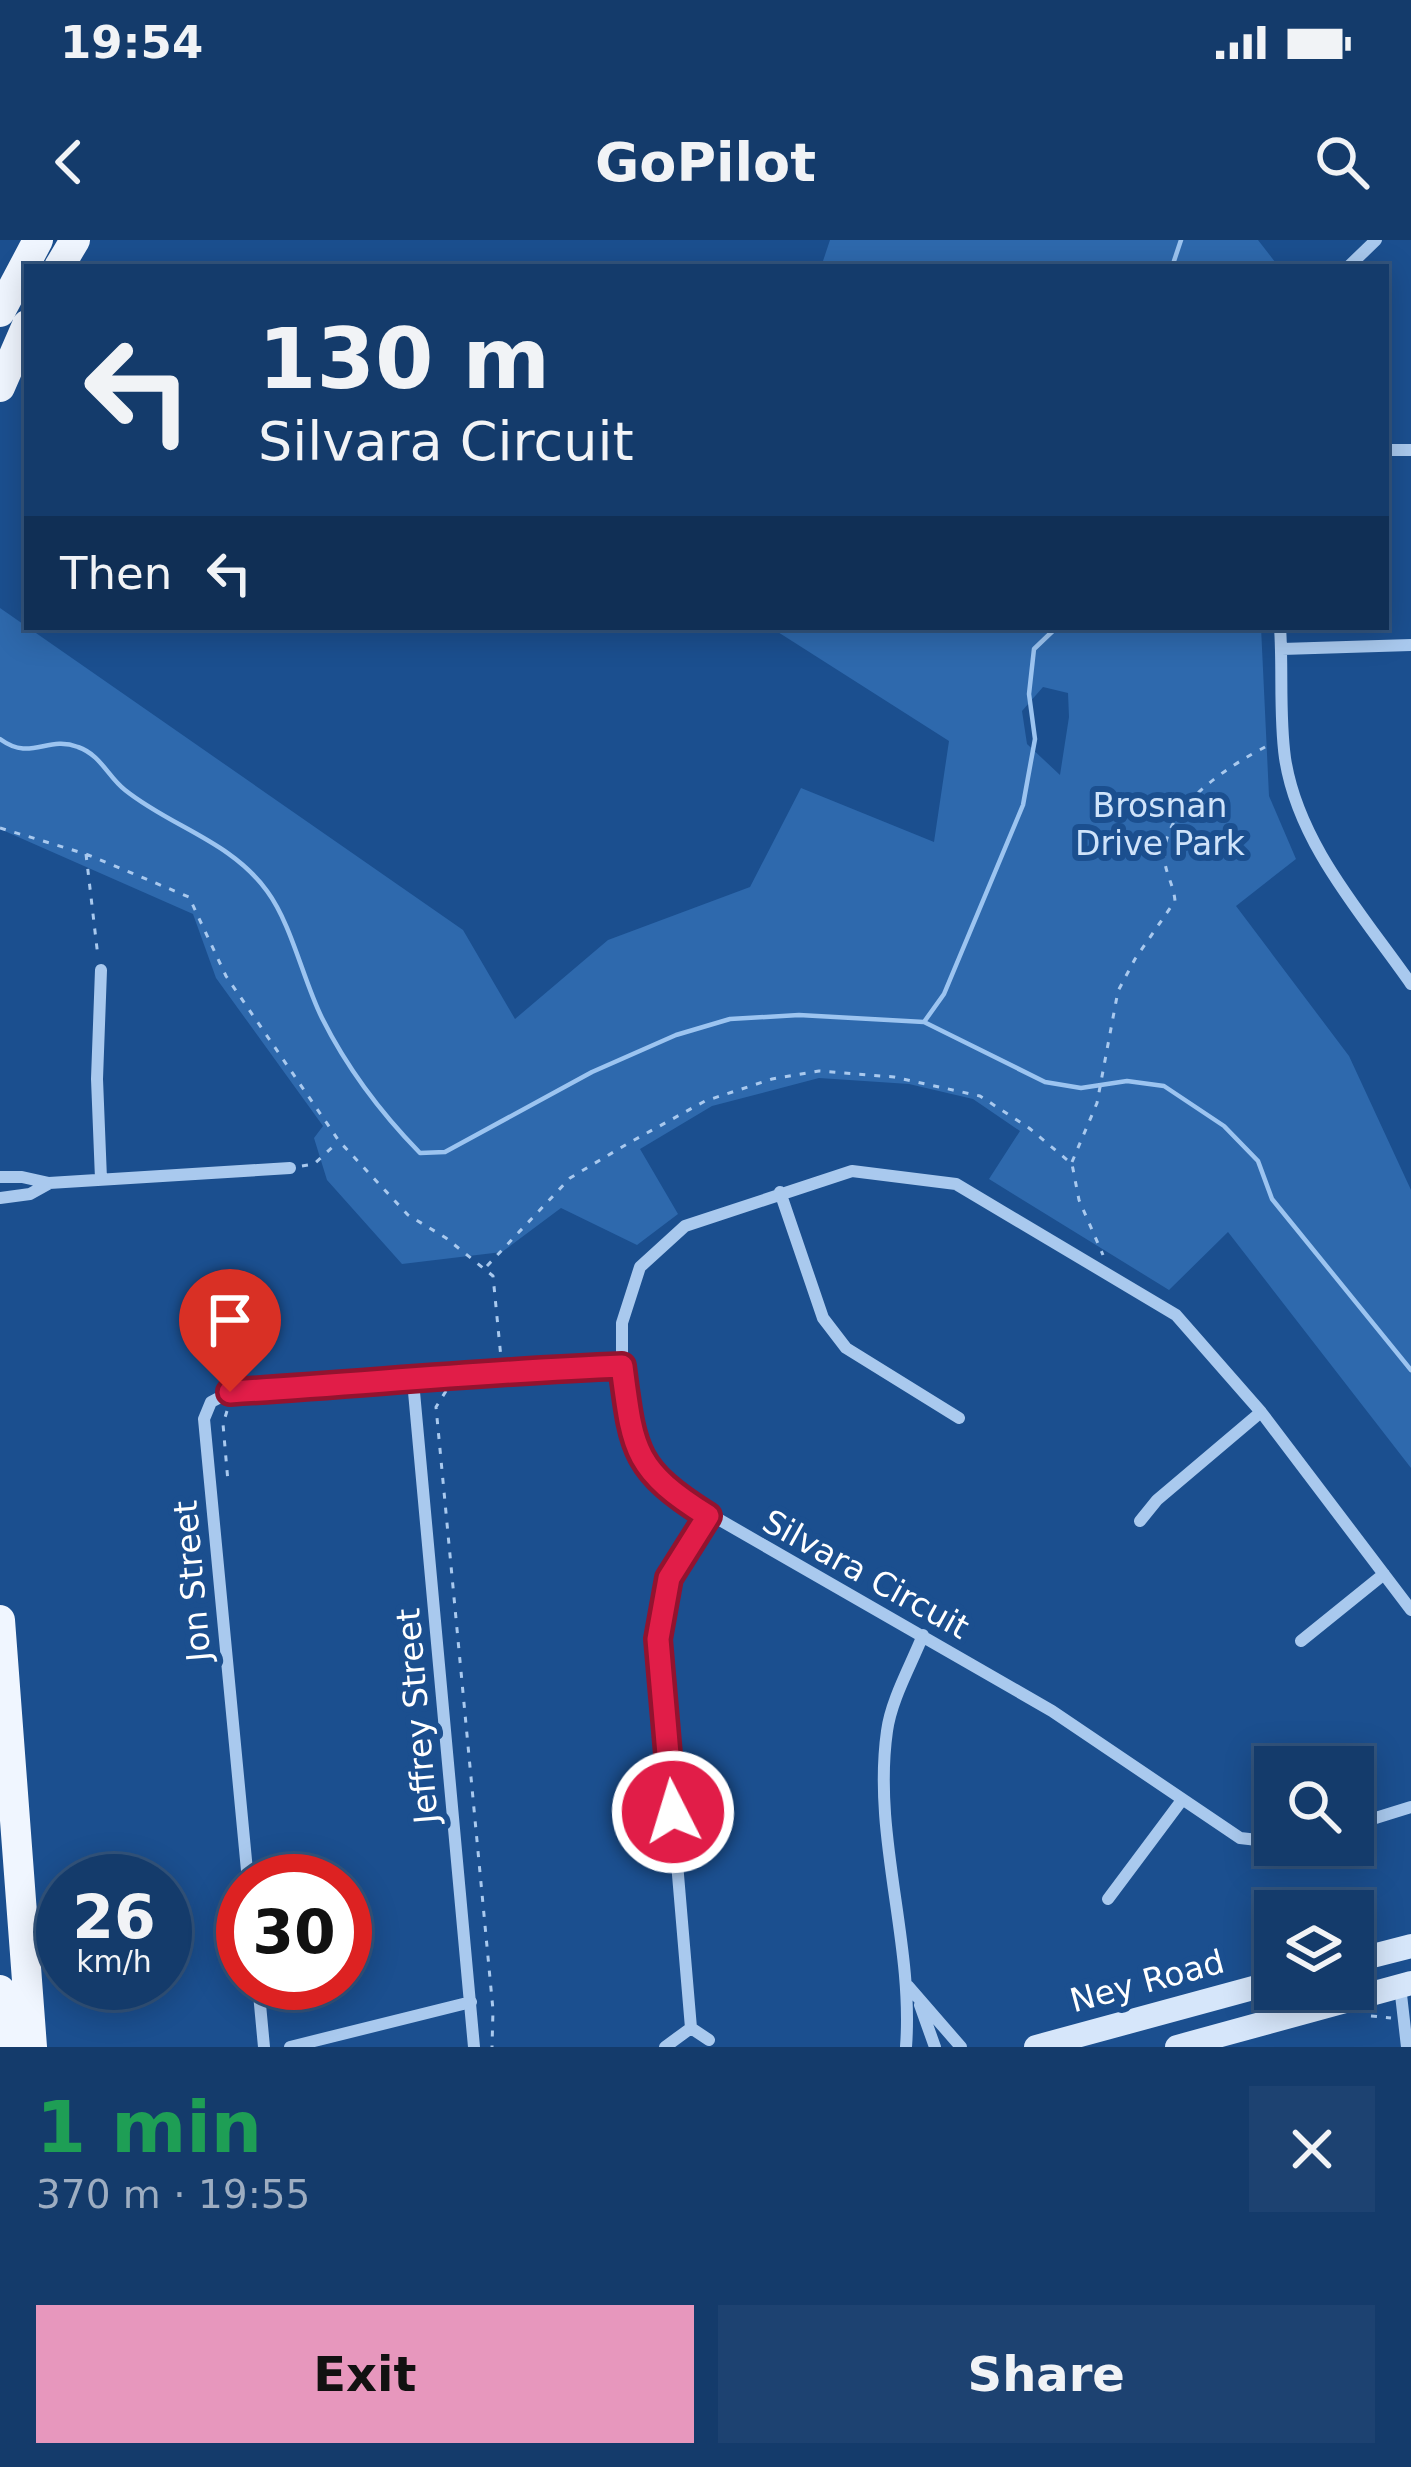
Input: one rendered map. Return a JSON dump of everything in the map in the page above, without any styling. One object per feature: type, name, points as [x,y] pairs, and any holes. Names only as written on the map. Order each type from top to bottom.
[{"type":"main road","points":[[0,312],[24,267]]},
{"type":"main road","points":[[0,387],[24,332]]},
{"type":"main road","points":[[0,1620],[32,2047]]},
{"type":"main road","points":[[1374,1956],[1411,1946]]},
{"type":"main road","points":[[1177,2047],[1406,1985]]},
{"type":"main road","name":"Ney Road","points":[[1036,2047],[1254,1988]]},
{"type":"main road","points":[[0,1990],[5,2047]]},
{"type":"street","points":[[1351,264],[1376,240]]},
{"type":"street","points":[[1280,630],[1285,757],[1298,809],[1320,853],[1411,984]]},
{"type":"street","points":[[1282,649],[1411,645]]},
{"type":"street","points":[[101,970],[97,1078],[101,1179]]},
{"type":"street","points":[[0,1177],[49,1184],[290,1168]]},
{"type":"street","name":"Silvara Circuit","points":[[1254,1840],[1240,1838],[1052,1711],[666,1490],[632,1439],[622,1366],[622,1323],[640,1267],[685,1226],[852,1171],[956,1184],[1176,1315],[1261,1412],[1411,1610]]},
{"type":"street","points":[[0,1198],[30,1194],[49,1184]]},
{"type":"street","points":[[780,1192],[823,1318],[846,1348],[959,1418]]},
{"type":"street","name":"Jon Street","points":[[245,1854],[204,1419],[211,1402],[230,1392],[413,1381],[502,1370],[622,1366]]},
{"type":"street","name":"Jeffrey Street","points":[[413,1381],[474,2047]]},
{"type":"street","points":[[1140,1521],[1157,1500],[1261,1412]]},
{"type":"street","points":[[708,1516],[669,1578],[658,1639],[692,2028],[709,2040]]},
{"type":"street","points":[[1301,1641],[1384,1574]]},
{"type":"street","points":[[923,1635],[887,1727],[884,1794],[913,1992],[935,2047]]},
{"type":"street","points":[[1108,1899],[1182,1800]]},
{"type":"street","points":[[1374,1819],[1411,1807]]},
{"type":"street","points":[[1406,1985],[1408,2047]]},
{"type":"street","points":[[906,2047],[913,1992]]},
{"type":"street","points":[[913,1992],[961,2047]]},
{"type":"street","points":[[290,2047],[471,2002]]},
{"type":"street","points":[[261,2010],[264,2047]]},
{"type":"street","points":[[908,2024],[916,2047]]},
{"type":"street","points":[[665,2047],[692,2028]]},
{"type":"path","points":[[1101,1271],[1101,1245],[1079,1200],[1072,1164],[1097,1103],[1118,991],[1175,901],[1165,863],[1166,844],[1198,790],[1235,762],[1285,736]]},
{"type":"path","points":[[0,828],[86,854],[189,897],[226,976],[339,1141],[408,1215],[494,1276],[502,1370]]},
{"type":"path","points":[[86,854],[101,970]]},
{"type":"path","points":[[1156,927],[1163,932]]},
{"type":"path","points":[[485,1267],[570,1178],[705,1101],[772,1079],[819,1071],[894,1077],[980,1096],[1072,1164]]},
{"type":"path","points":[[290,1168],[314,1164],[339,1141]]},
{"type":"path","points":[[454,1388],[434,1402],[493,2009],[492,2047]]},
{"type":"path","points":[[228,1482],[223,1424],[233,1406]]},
{"type":"path","points":[[1370,2016],[1404,2015]]},
{"type":"green space","points":[[830,240],[1258,240],[1277,264],[822,264]]},
{"type":"green space","name":"Brosnan Drive Park","points":[[0,608],[24,625],[24,630],[32,630],[463,930],[515,1019],[608,940],[750,887],[801,788],[934,842],[949,741],[775,630],[1261,630],[1269,796],[1296,859],[1236,906],[1349,1056],[1411,1190],[1411,1468],[1228,1232],[1169,1290],[989,1179],[1020,1131],[973,1099],[909,1084],[819,1078],[712,1106],[640,1149],[678,1214],[637,1245],[561,1208],[502,1252],[402,1264],[327,1180],[314,1138],[323,1126],[216,978],[193,914],[0,829]],"holes":[[[1043,687],[1068,693],[1060,775],[1027,744],[1022,711]]]},
{"type":"waterway","points":[[1173,264],[1181,240]]},
{"type":"waterway","points":[[924,1022],[944,994],[1023,805],[1035,739],[1029,694],[1034,649],[1054,630]]},
{"type":"waterway","points":[[0,739],[21,748],[67,744],[86,751],[125,790],[218,847],[252,874],[283,920],[315,1003],[342,1055],[420,1153],[445,1152],[592,1072],[676,1035],[730,1019],[799,1015],[924,1022],[1045,1082],[1081,1088],[1127,1081],[1164,1086],[1224,1126],[1258,1161],[1272,1199],[1411,1370]]},
{"type":"route","points":[[230,1392],[413,1381],[502,1370],[622,1366],[632,1439],[648,1469],[666,1490],[708,1516],[669,1578],[658,1639],[673,1812]]}]
